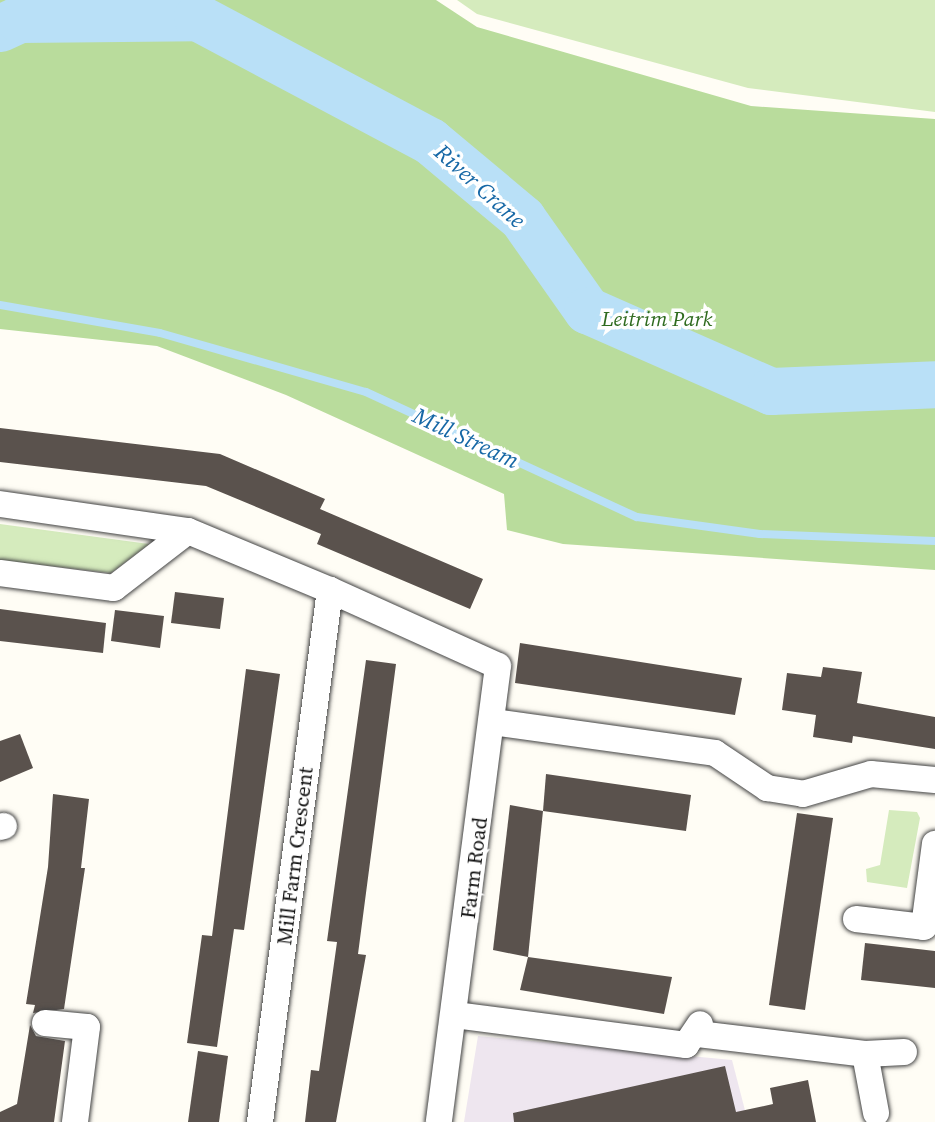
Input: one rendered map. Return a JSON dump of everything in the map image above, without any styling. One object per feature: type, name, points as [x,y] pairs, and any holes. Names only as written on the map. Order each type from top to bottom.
[{"type":"street","points":[[0,505],[188,531],[330,590]]},
{"type":"street","points":[[0,573],[114,587],[188,531]]},
{"type":"street","name":"Farm Road","points":[[330,590],[498,666],[494,722],[439,1122]]},
{"type":"street","name":"Mill Farm Crescent","points":[[260,1122],[330,590]]},
{"type":"street","points":[[494,722],[715,753],[767,788],[803,794],[871,774],[935,780]]},
{"type":"street","points":[[856,919],[929,928],[935,844]]},
{"type":"street","points":[[455,1015],[686,1045],[699,1029],[865,1054],[904,1052]]},
{"type":"street","points":[[45,1023],[88,1027],[75,1122]]},
{"type":"street","points":[[865,1054],[876,1113]]},
{"type":"shaded area","points":[[478,1036],[732,1060],[748,1122],[464,1122]]},
{"type":"green space","name":"Leitrim Park","points":[[0,0],[436,0],[477,27],[751,106],[935,119],[935,570],[563,544],[507,530],[504,494],[286,395],[157,346],[0,329]]},
{"type":"green space","points":[[457,0],[935,0],[935,112],[748,88],[477,14]]},
{"type":"green space","points":[[0,524],[149,544],[111,573],[0,560]]},
{"type":"green space","points":[[889,810],[917,812],[920,818],[907,888],[867,882],[866,869],[880,865]]},
{"type":"building","points":[[0,428],[220,454],[325,499],[320,509],[483,579],[470,609],[317,544],[321,534],[206,486],[0,462]]},
{"type":"building","points":[[175,592],[224,598],[220,629],[171,623]]},
{"type":"building","points":[[0,609],[106,623],[103,653],[0,641]]},
{"type":"building","points":[[115,610],[164,616],[160,648],[111,641]]},
{"type":"building","points":[[520,643],[742,678],[735,715],[515,683]]},
{"type":"building","points":[[366,660],[396,664],[358,954],[366,955],[336,1122],[305,1122],[311,1070],[319,1071],[337,942],[327,941]]},
{"type":"building","points":[[823,667],[862,672],[857,703],[935,717],[935,749],[853,736],[852,743],[813,737],[816,715],[782,710],[787,673],[821,677]]},
{"type":"building","points":[[246,669],[280,674],[244,930],[234,929],[217,1047],[187,1043],[202,935],[212,936]]},
{"type":"building","points":[[20,734],[33,768],[0,782],[0,741]]},
{"type":"building","points":[[546,774],[691,795],[686,831],[543,811]]},
{"type":"building","points":[[53,794],[89,799],[81,868],[85,868],[64,1009],[33,1013],[35,1005],[26,1004],[48,867]]},
{"type":"building","points":[[510,805],[543,811],[528,957],[493,950]]},
{"type":"building","points":[[797,813],[833,818],[805,1010],[769,1005]]},
{"type":"building","points":[[865,943],[935,951],[935,988],[861,980]]},
{"type":"building","points":[[528,957],[672,977],[664,1014],[520,990]]},
{"type":"building","points":[[30,1025],[36,1036],[65,1041],[54,1122],[0,1122],[0,1112],[17,1104]]},
{"type":"building","points":[[198,1051],[228,1056],[219,1122],[188,1122]]},
{"type":"building","points":[[725,1066],[736,1112],[773,1104],[770,1088],[808,1080],[816,1122],[514,1122],[513,1113]]},
{"type":"waterway","name":"River Crane","points":[[0,28],[19,19],[197,17],[430,141],[522,218],[587,310],[771,391],[935,384]]},
{"type":"waterway","name":"Mill Stream","points":[[0,305],[160,333],[366,392],[637,517],[760,534],[935,541]]}]
